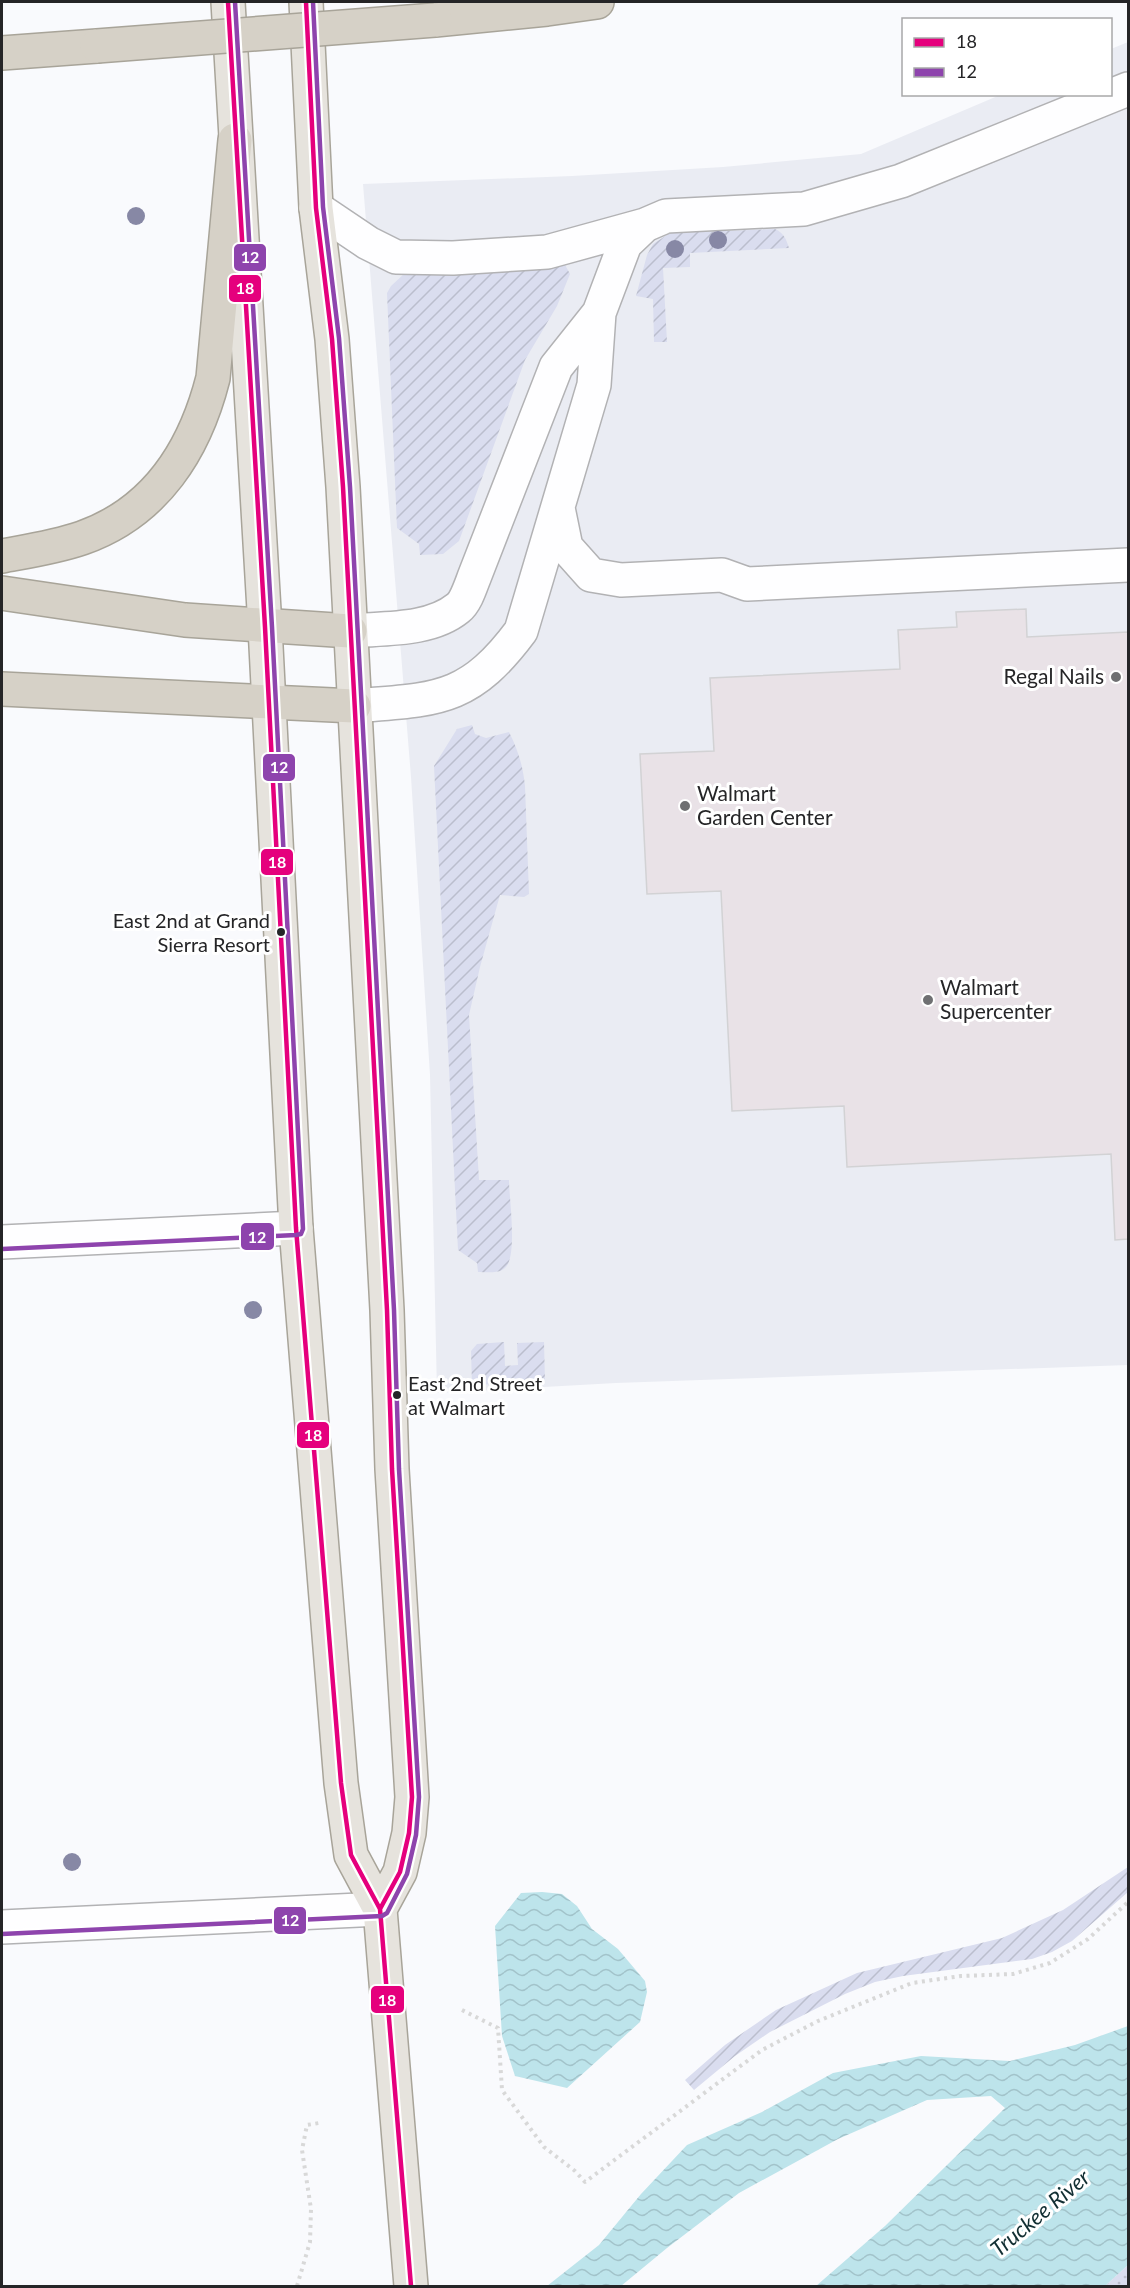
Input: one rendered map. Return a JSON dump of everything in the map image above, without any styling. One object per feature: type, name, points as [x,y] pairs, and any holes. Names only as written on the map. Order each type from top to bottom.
[{"type":"highway","points":[[11,55],[97,46],[435,20],[597,2]]},
{"type":"highway","points":[[2,556],[44,549],[84,537],[124,516],[153,494],[170,474],[190,443],[206,407],[213,378],[235,140]]},
{"type":"highway","points":[[2,593],[185,620],[350,631]]},
{"type":"highway","points":[[2,689],[354,706]]},
{"type":"main road","points":[[228,2],[266,627],[296,1228],[341,1783],[351,1855],[380,1909],[411,2286]]},
{"type":"main road","points":[[306,2],[316,208],[332,339],[350,631],[387,1310],[393,1480],[412,1797],[409,1833],[400,1872],[380,1909]]},
{"type":"street","points":[[1112,95],[1128,89]]},
{"type":"street","points":[[316,208],[368,243],[396,257],[453,258],[547,252],[645,225],[666,216],[804,209],[901,181],[1111,96]]},
{"type":"street","points":[[354,706],[423,700],[453,692],[482,676],[501,657],[521,631],[594,385],[599,313],[625,244],[645,225]]},
{"type":"street","points":[[350,631],[412,626],[438,619],[460,607],[476,575],[555,366],[599,313]]},
{"type":"street","points":[[558,507],[566,547],[591,574],[621,580],[723,575],[747,584],[1128,566]]},
{"type":"street","points":[[2,1242],[296,1228]]},
{"type":"street","points":[[2,1927],[380,1909]]},
{"type":"path","points":[[462,2010],[498,2028],[502,2090],[544,2146],[585,2182],[771,2045],[818,2021],[912,1983],[1013,1974],[1050,1963],[1088,1939],[1128,1902]]},
{"type":"path","points":[[297,2286],[310,2242],[311,2209],[302,2150],[307,2125],[320,2123]]},
{"type":"shaded area","points":[[1128,42],[1128,1365],[616,1383],[437,1393],[430,1075],[411,777],[363,184],[572,176],[723,167],[861,154],[998,96],[1112,96],[1112,49]]},
{"type":"shaded area","points":[[775,229],[781,232],[789,248],[690,253],[690,267],[663,268],[667,342],[654,342],[653,299],[636,296],[647,255],[653,244],[670,233]]},
{"type":"shaded area","points":[[563,261],[570,274],[557,306],[525,360],[459,541],[443,554],[420,555],[419,544],[397,528],[387,293],[405,273]]},
{"type":"shaded area","points":[[472,725],[475,734],[486,738],[509,732],[517,752],[525,786],[529,894],[524,897],[500,895],[469,1015],[479,1180],[509,1180],[511,1252],[505,1268],[492,1272],[478,1272],[477,1263],[458,1250],[434,766],[457,729]]},
{"type":"shaded area","points":[[504,1342],[505,1366],[518,1365],[517,1343],[544,1342],[545,1382],[472,1385],[471,1351],[477,1344]]},
{"type":"shaded area","points":[[1128,1867],[1128,1892],[1072,1941],[1052,1952],[1032,1959],[903,1976],[875,1982],[845,1994],[770,2032],[735,2056],[694,2090],[685,2080],[725,2045],[776,2010],[857,1973],[1002,1938],[1063,1910]]},
{"type":"shaded area","points":[[1128,2265],[1128,2286],[1105,2286]]},
{"type":"water","points":[[521,1893],[562,1894],[577,1906],[592,1929],[618,1949],[645,1981],[647,1992],[640,2022],[567,2088],[515,2076],[502,2036],[495,1926]]},
{"type":"water","name":"Truckee River","points":[[1128,2026],[1128,2265],[1105,2286],[816,2286],[885,2226],[1005,2108],[991,2096],[927,2100],[838,2139],[739,2193],[621,2286],[547,2286],[599,2245],[641,2194],[687,2145],[762,2112],[833,2073],[921,2056],[1010,2061],[1075,2045]]},
{"type":"building","name":"Walmart Supercenter","points":[[1026,609],[1027,637],[1128,632],[1128,1239],[1115,1240],[1111,1154],[847,1167],[844,1106],[732,1111],[721,891],[647,894],[640,754],[714,751],[710,678],[900,669],[898,630],[957,627],[956,612]]},
{"type":"transit line","name":"18","points":[[228,2],[265,627],[296,1228],[341,1783],[351,1855],[380,1909],[411,2286]]},
{"type":"transit line","name":"12","points":[[2,1249],[296,1235],[301,1234],[303,1229],[272,627],[235,2]]},
{"type":"transit line","name":"18","points":[[306,2],[316,208],[332,339],[343,487],[387,1310],[392,1469],[412,1797],[409,1833],[400,1872],[380,1909]]},
{"type":"transit line","name":"12","points":[[2,1934],[382,1916],[387,1913],[407,1874],[416,1835],[419,1797],[399,1469],[394,1310],[350,487],[339,338],[323,207],[313,2]]},
{"type":"place","name":"Regal Nails","points":[[1116,677]]},
{"type":"place","name":"Walmart Garden Center","points":[[685,806]]},
{"type":"place","name":"East 2nd at Grand Sierra Resort","points":[[281,932]]},
{"type":"place","name":"Walmart Supercenter","points":[[928,1000]]},
{"type":"place","name":"East 2nd Street at Walmart","points":[[397,1395]]}]
